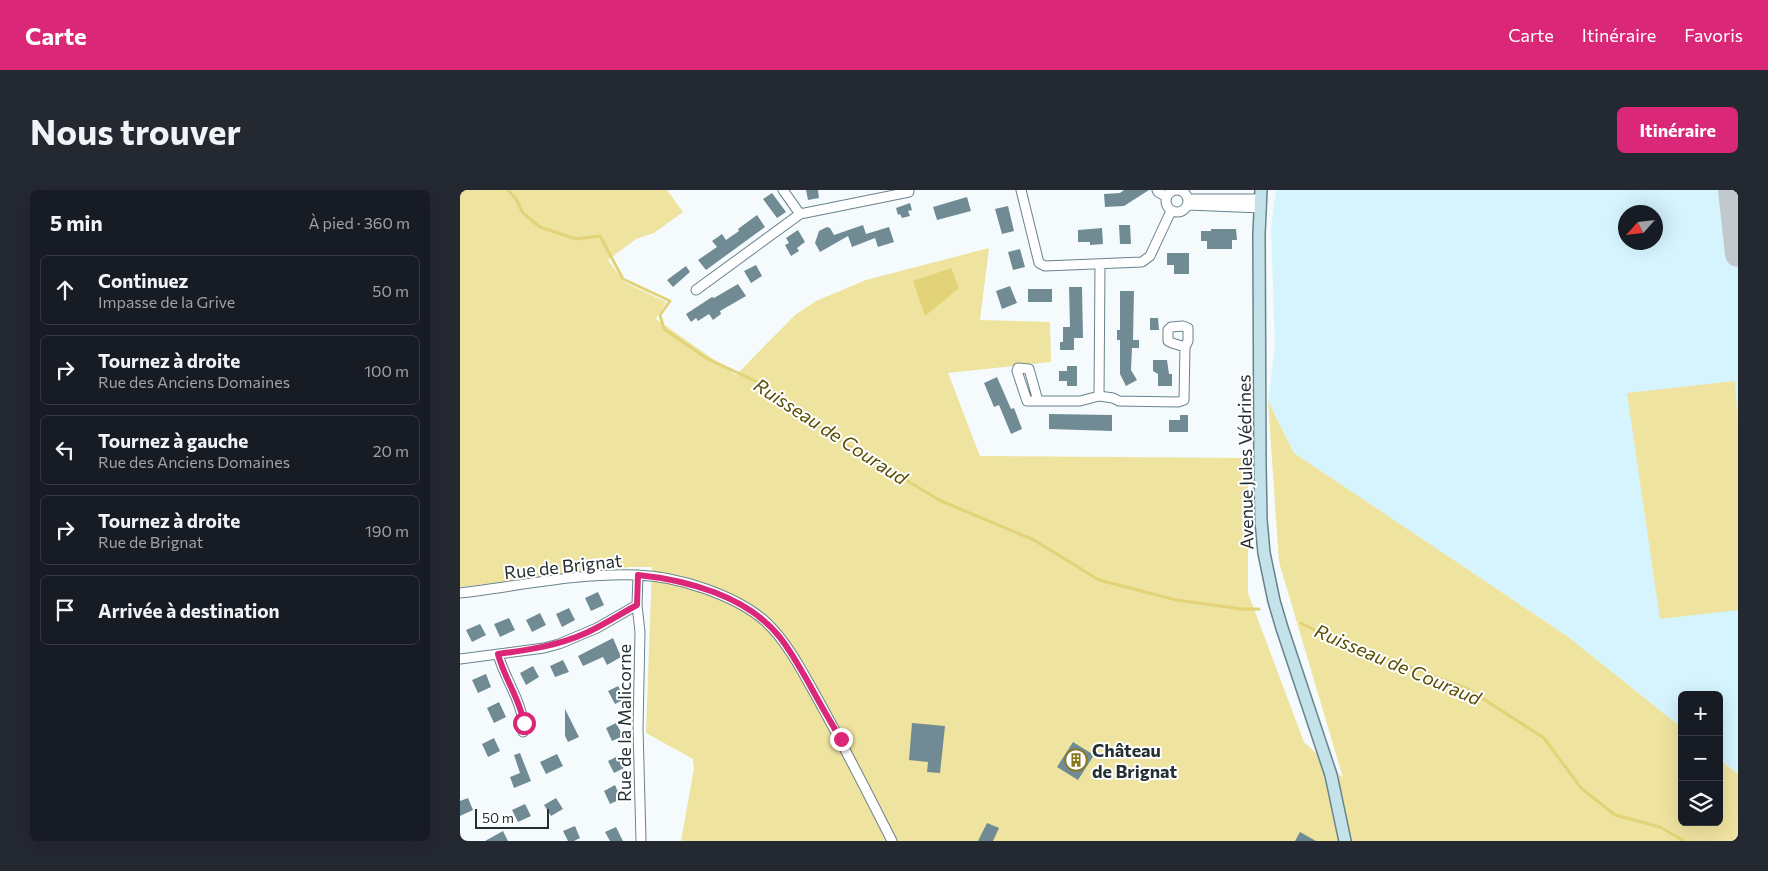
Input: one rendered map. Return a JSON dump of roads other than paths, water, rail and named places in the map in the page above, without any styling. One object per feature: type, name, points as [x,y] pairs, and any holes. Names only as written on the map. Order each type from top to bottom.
[{"type":"main road","name":"Avenue Jules Védrines","points":[[1261,199],[1260,465],[1264,553],[1272,593],[1282,628],[1331,775],[1345,841]]},
{"type":"street","points":[[783,190],[800,214]]},
{"type":"street","points":[[1158,190],[1158,192],[1167,197]]},
{"type":"street","points":[[1179,190],[1186,194],[1188,202],[1181,212],[1171,210],[1167,205],[1167,197],[1172,192],[1179,190]]},
{"type":"street","points":[[1022,191],[1039,263],[1045,266],[1142,262],[1150,256],[1171,210]]},
{"type":"street","points":[[696,290],[800,214],[909,192]]},
{"type":"street","points":[[1188,202],[1261,199]]},
{"type":"street","points":[[1099,396],[1100,265]]},
{"type":"street","points":[[1038,401],[1080,401],[1099,396],[1119,401],[1178,402],[1184,400],[1185,347]]},
{"type":"street","name":"Rue de Brignat","points":[[460,593],[579,577],[638,575],[658,577],[686,584],[725,597],[765,621],[778,635],[796,661],[841,739],[892,841]]},
{"type":"street","name":"Rue de la Malicorne","points":[[638,575],[637,605],[640,632],[638,728],[642,841]]},
{"type":"street","points":[[460,659],[544,648],[597,628],[637,605]]},
{"type":"street","points":[[498,654],[501,668],[522,712],[523,732]]},
{"type":"waterway","name":"Ruisseau de Couraud","points":[[508,190],[516,199],[523,213],[540,227],[576,239],[600,236],[623,279],[670,301],[660,315],[664,329],[706,358],[766,386],[829,434],[941,501],[1034,540],[1099,580],[1176,600],[1242,609],[1259,609]]},
{"type":"waterway","name":"Ruisseau de Couraud","points":[[1301,623],[1341,644],[1402,664],[1468,689],[1544,738],[1581,788],[1615,815],[1660,827],[1684,841]]},
{"type":"place","name":"Château de Brignat","points":[[1076,760]]}]
